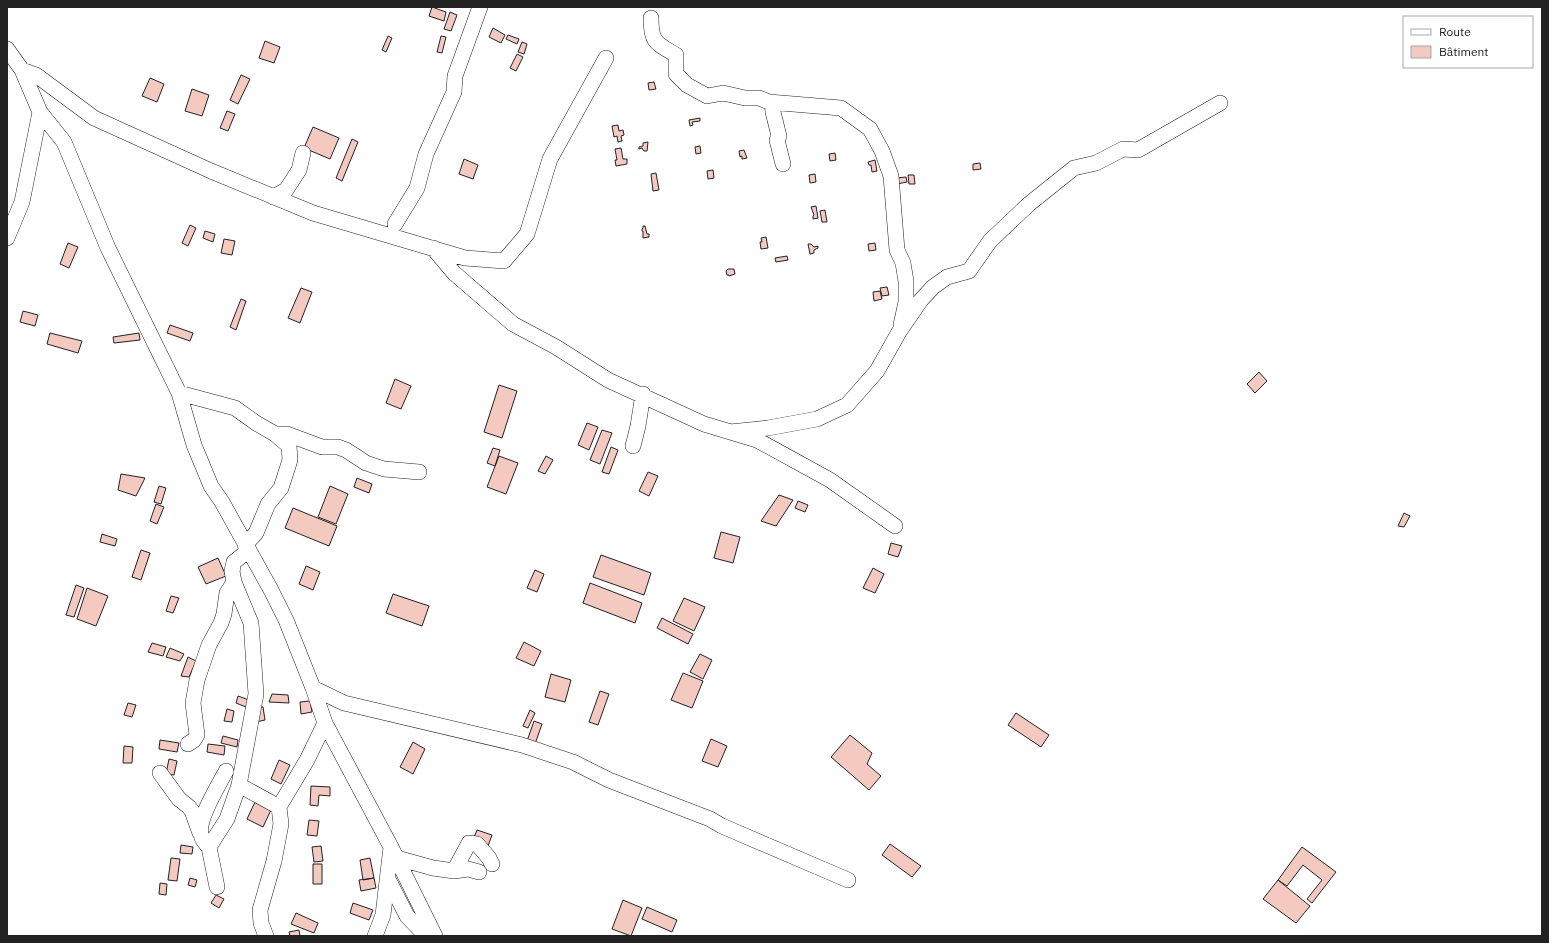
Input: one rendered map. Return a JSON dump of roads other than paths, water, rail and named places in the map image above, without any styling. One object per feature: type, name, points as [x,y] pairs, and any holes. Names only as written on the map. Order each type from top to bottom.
[{"type":"street","points":[[395,224],[417,188],[426,154],[454,92],[455,76],[480,7]]},
{"type":"street","points":[[651,18],[651,33],[657,43],[676,55],[676,74],[687,85],[707,96],[723,94],[745,98],[759,98],[772,102],[841,108],[870,129],[882,152],[891,176],[897,250],[903,263],[906,281],[906,302],[899,332]]},
{"type":"street","points":[[7,49],[22,70],[40,112],[64,142],[108,248],[179,393],[194,445],[211,486],[222,502],[286,620],[325,723],[394,853],[435,936]]},
{"type":"street","points":[[22,70],[36,74],[94,118],[211,171],[313,213],[465,258],[504,261],[527,234],[550,159],[606,58]]},
{"type":"street","points":[[772,102],[779,136],[777,140],[784,155]]},
{"type":"street","points":[[730,432],[768,428],[817,419],[847,404],[877,371],[899,332],[921,300],[933,287],[947,277],[969,270],[990,241],[1029,204],[1074,168],[1096,163],[1123,149],[1138,150],[1220,103]]},
{"type":"street","points":[[7,238],[22,202],[40,112]]},
{"type":"street","points":[[273,197],[286,190],[299,170],[303,153]]},
{"type":"street","points":[[432,248],[454,273],[513,324],[556,347],[608,380],[643,394],[704,424],[757,440],[830,480],[895,526]]},
{"type":"street","points":[[179,393],[235,408],[275,434],[288,446],[290,460],[281,488],[268,504],[256,533],[247,547],[234,562],[232,571],[234,582],[251,623],[256,694],[239,785],[227,819],[209,847]]},
{"type":"street","points":[[633,446],[643,394]]},
{"type":"street","points":[[275,434],[287,434],[322,447],[338,447],[346,450],[366,463],[384,469],[419,472]]},
{"type":"street","points":[[188,744],[194,740],[197,735],[193,703],[197,680],[209,644],[221,623],[227,593],[234,582]]},
{"type":"street","points":[[313,688],[344,703],[453,735],[522,745],[573,762],[609,780],[710,819],[722,826],[848,880]]},
{"type":"street","points":[[266,936],[261,923],[260,910],[274,861],[281,824],[279,807],[307,760],[325,723]]},
{"type":"street","points":[[200,832],[205,811],[226,771]]},
{"type":"street","points":[[160,773],[179,799],[192,811],[203,842],[209,847],[217,887]]},
{"type":"street","points":[[239,785],[279,807]]},
{"type":"street","points":[[394,853],[419,865],[454,871],[485,868],[489,858],[477,844],[469,844],[454,871]]},
{"type":"street","points":[[375,936],[383,914],[387,878],[394,853]]},
{"type":"street","points":[[387,878],[407,916],[426,936]]}]
